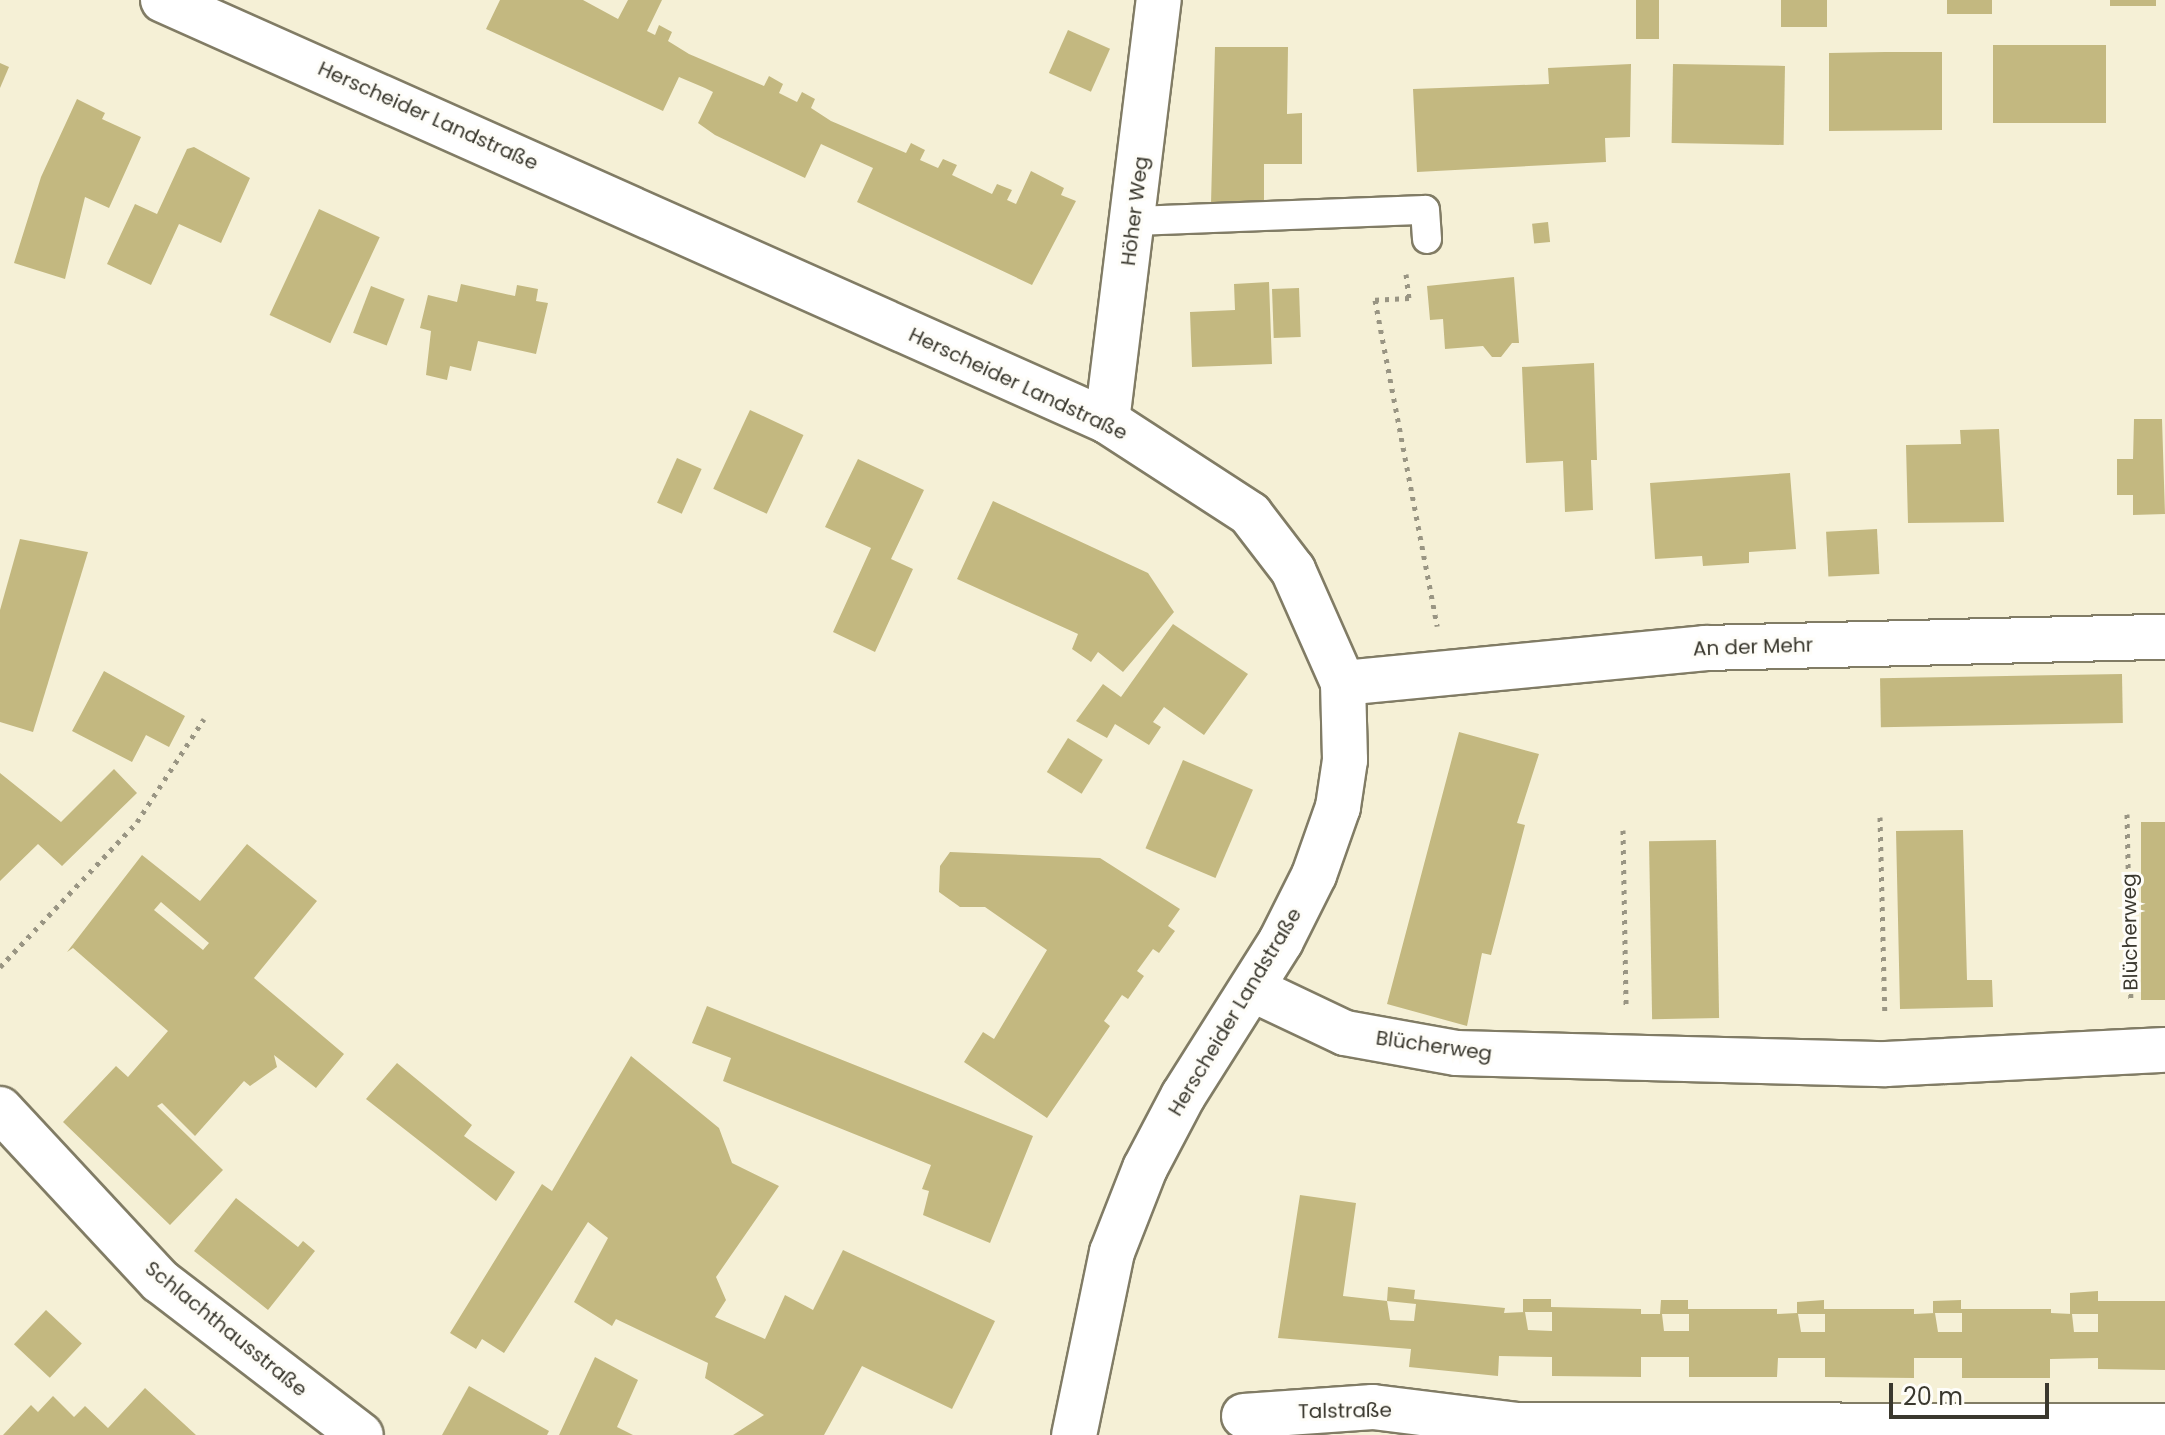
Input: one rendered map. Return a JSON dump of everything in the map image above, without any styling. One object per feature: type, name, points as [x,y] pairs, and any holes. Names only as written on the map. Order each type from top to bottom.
[{"type":"street","name":"Herscheider Landstraße","points":[[163,0],[1107,421],[1250,514],[1293,570],[1343,683],[1345,760],[1338,807],[1314,875],[1252,989],[1145,1168],[1112,1252],[1074,1435]]},
{"type":"street","name":"Höher Weg","points":[[1107,421],[1135,221],[1159,0]]},
{"type":"street","name":"An der Mehr","points":[[1343,683],[1705,648],[2165,637]]},
{"type":"street","name":"Blücherweg","points":[[1252,989],[1345,1033],[1456,1053],[1627,1061],[1886,1064],[2148,1050]]},
{"type":"street","name":"Schlachthausstraße","points":[[0,1109],[160,1281],[361,1435]]},
{"type":"street","name":"Talstraße","points":[[1244,1416],[1373,1407],[1518,1425],[2165,1426]]},
{"type":"lane","points":[[1135,221],[1425,210],[1427,239]]},
{"type":"path","points":[[1427,239],[1403,239],[1409,298],[1375,300],[1446,674]]},
{"type":"path","points":[[0,967],[137,822],[204,719]]},
{"type":"path","name":"Blücherweg","points":[[2127,814],[2148,1050]]},
{"type":"path","points":[[1880,817],[1886,1064]]},
{"type":"path","points":[[1623,830],[1627,1061]]},
{"type":"building","points":[[500,0],[583,0],[618,19],[628,0],[662,0],[647,31],[655,35],[659,25],[672,32],[668,41],[689,54],[764,86],[769,76],[783,84],[779,93],[797,102],[802,92],[815,99],[811,108],[831,121],[906,153],[911,143],[925,150],[920,160],[938,168],[943,159],[957,165],[952,175],[992,194],[997,184],[1012,190],[1007,200],[1016,204],[1031,171],[1064,188],[1061,195],[1076,201],[1032,285],[857,202],[873,168],[821,144],[805,178],[715,135],[698,123],[713,92],[705,88],[679,77],[663,111],[486,29]]},
{"type":"building","points":[[1636,0],[1659,0],[1659,39],[1636,39]]},
{"type":"building","points":[[1781,0],[1827,0],[1827,27],[1781,27]]},
{"type":"building","points":[[1947,0],[1992,0],[1992,14],[1947,14]]},
{"type":"building","points":[[2110,0],[2156,0],[2156,6],[2110,6]]},
{"type":"building","points":[[1068,30],[1110,49],[1091,92],[1049,73]]},
{"type":"building","points":[[1993,45],[2106,45],[2106,123],[1993,123]]},
{"type":"building","points":[[1215,47],[1288,47],[1287,114],[1302,113],[1302,164],[1264,164],[1264,203],[1211,204]]},
{"type":"building","points":[[1942,52],[1942,130],[1829,131],[1829,53]]},
{"type":"building","points":[[0,63],[9,67],[0,88]]},
{"type":"building","points":[[1631,64],[1630,137],[1605,138],[1606,162],[1417,172],[1413,89],[1549,84],[1548,68]]},
{"type":"building","points":[[1673,64],[1785,66],[1784,145],[1672,143]]},
{"type":"building","points":[[77,99],[105,113],[102,119],[141,137],[109,208],[85,197],[65,279],[14,263],[41,177]]},
{"type":"building","points":[[194,147],[250,178],[221,243],[179,224],[151,285],[107,264],[135,204],[157,214],[187,149]]},
{"type":"building","points":[[319,209],[380,237],[330,343],[270,315]]},
{"type":"building","points":[[1548,222],[1550,242],[1534,244],[1532,224]]},
{"type":"building","points":[[1514,277],[1519,343],[1512,343],[1501,357],[1492,357],[1483,346],[1445,349],[1443,319],[1430,320],[1427,286]]},
{"type":"building","points":[[1269,282],[1272,364],[1192,367],[1190,312],[1235,310],[1234,284]]},
{"type":"building","points":[[461,284],[515,296],[517,285],[538,289],[536,301],[548,303],[536,354],[478,341],[471,371],[450,366],[447,380],[426,375],[431,331],[420,328],[428,295],[457,302]]},
{"type":"building","points":[[371,286],[405,299],[387,346],[353,333]]},
{"type":"building","points":[[1299,288],[1301,337],[1274,338],[1272,289]]},
{"type":"building","points":[[1594,363],[1597,460],[1591,460],[1593,510],[1565,512],[1563,461],[1526,463],[1522,367]]},
{"type":"building","points":[[750,410],[803,435],[767,514],[713,489]]},
{"type":"building","points":[[2134,419],[2162,419],[2165,514],[2133,515],[2133,495],[2117,495],[2117,459],[2133,459]]},
{"type":"building","points":[[1999,429],[2004,522],[1908,523],[1906,445],[1961,444],[1960,430]]},
{"type":"building","points":[[677,458],[702,469],[682,514],[657,503]]},
{"type":"building","points":[[858,459],[924,490],[891,559],[913,569],[875,652],[833,632],[871,548],[825,527]]},
{"type":"building","points":[[1790,473],[1796,549],[1749,552],[1749,563],[1703,566],[1702,556],[1655,559],[1650,483]]},
{"type":"building","points":[[993,501],[1148,573],[1174,612],[1123,672],[1098,652],[1091,662],[1072,649],[1078,634],[957,579]]},
{"type":"building","points":[[1877,529],[1879,574],[1828,577],[1826,532]]},
{"type":"building","points":[[20,539],[88,552],[33,732],[0,722],[0,610]]},
{"type":"building","points":[[1173,624],[1248,674],[1204,735],[1164,707],[1153,722],[1161,727],[1149,745],[1115,724],[1107,738],[1076,721],[1103,684],[1121,697]]},
{"type":"building","points":[[104,671],[185,716],[169,747],[146,735],[132,762],[72,731]]},
{"type":"building","points":[[2122,674],[2123,723],[1881,727],[1880,678]]},
{"type":"building","points":[[1459,732],[1539,754],[1517,823],[1525,825],[1491,955],[1482,953],[1467,1026],[1387,1004]]},
{"type":"building","points":[[1068,738],[1103,760],[1082,794],[1047,772]]},
{"type":"building","points":[[1183,760],[1253,790],[1215,878],[1145,848]]},
{"type":"building","points":[[114,769],[137,793],[62,866],[38,844],[0,881],[0,773],[61,822]]},
{"type":"building","points":[[2141,822],[2165,822],[2165,1000],[2141,1000]]},
{"type":"building","points":[[1963,830],[1967,980],[1992,980],[1993,1007],[1900,1009],[1896,831]]},
{"type":"building","points":[[1716,840],[1719,1018],[1652,1019],[1649,841]]},
{"type":"building","points":[[247,844],[317,901],[254,978],[344,1054],[316,1088],[274,1055],[277,1067],[250,1086],[244,1081],[195,1136],[162,1103],[157,1106],[223,1170],[170,1225],[63,1122],[116,1066],[128,1077],[168,1031],[73,948],[67,952],[142,855],[200,901]],"holes":[[[161,902],[209,943],[203,950],[154,910]]]},
{"type":"building","points":[[950,852],[1100,858],[1180,909],[1168,926],[1175,931],[1159,953],[1153,949],[1137,971],[1144,976],[1128,999],[1122,995],[1104,1021],[1110,1026],[1047,1118],[964,1062],[983,1032],[994,1039],[1047,950],[985,907],[960,907],[939,892],[940,866]]},
{"type":"building","points":[[707,1006],[1033,1136],[990,1243],[923,1215],[929,1191],[922,1189],[931,1165],[723,1081],[731,1058],[692,1043]]},
{"type":"building","points":[[631,1056],[719,1128],[732,1163],[779,1186],[716,1277],[726,1300],[715,1317],[765,1339],[785,1295],[813,1310],[843,1250],[995,1321],[952,1409],[862,1366],[824,1435],[733,1435],[764,1415],[705,1378],[708,1363],[616,1319],[612,1326],[574,1302],[608,1238],[588,1222],[504,1353],[482,1339],[476,1349],[450,1333],[542,1184],[552,1191]]},
{"type":"building","points":[[397,1063],[472,1125],[464,1136],[515,1172],[496,1201],[366,1099]]},
{"type":"building","points":[[1300,1195],[1356,1203],[1343,1296],[1387,1301],[1388,1287],[1415,1290],[1414,1299],[1505,1308],[1504,1313],[1525,1312],[1523,1299],[1551,1299],[1551,1307],[1641,1309],[1641,1314],[1660,1314],[1661,1300],[1688,1300],[1688,1309],[1777,1309],[1777,1314],[1797,1313],[1797,1302],[1824,1300],[1824,1309],[1914,1309],[1914,1314],[1935,1313],[1933,1301],[1961,1300],[1961,1309],[2051,1309],[2051,1313],[2070,1314],[2070,1293],[2098,1291],[2098,1301],[2165,1301],[2165,1370],[2098,1369],[2098,1358],[2050,1359],[2050,1378],[1962,1378],[1962,1358],[1914,1358],[1914,1378],[1825,1377],[1825,1358],[1778,1358],[1777,1377],[1689,1377],[1689,1357],[1641,1357],[1641,1377],[1552,1376],[1552,1357],[1499,1356],[1498,1376],[1409,1367],[1411,1349],[1278,1338]],"holes":[[[1387,1301],[1416,1304],[1414,1321],[1390,1320]],[[1525,1312],[1552,1312],[1552,1331],[1528,1330]],[[1935,1313],[1962,1313],[1962,1332],[1938,1332]],[[1662,1314],[1689,1314],[1689,1331],[1664,1331]],[[1798,1314],[1825,1314],[1825,1332],[1801,1332]],[[2072,1314],[2098,1314],[2098,1332],[2074,1332]]]},
{"type":"building","points":[[236,1198],[298,1247],[303,1241],[315,1251],[268,1310],[194,1251]]},
{"type":"building","points":[[46,1310],[82,1343],[50,1378],[14,1344]]},
{"type":"building","points":[[595,1357],[638,1380],[617,1427],[633,1435],[559,1435]]},
{"type":"building","points":[[469,1386],[549,1431],[547,1435],[442,1435]]},
{"type":"building","points":[[145,1388],[196,1435],[3,1435],[31,1405],[38,1412],[53,1396],[74,1417],[85,1406],[108,1428]]}]
